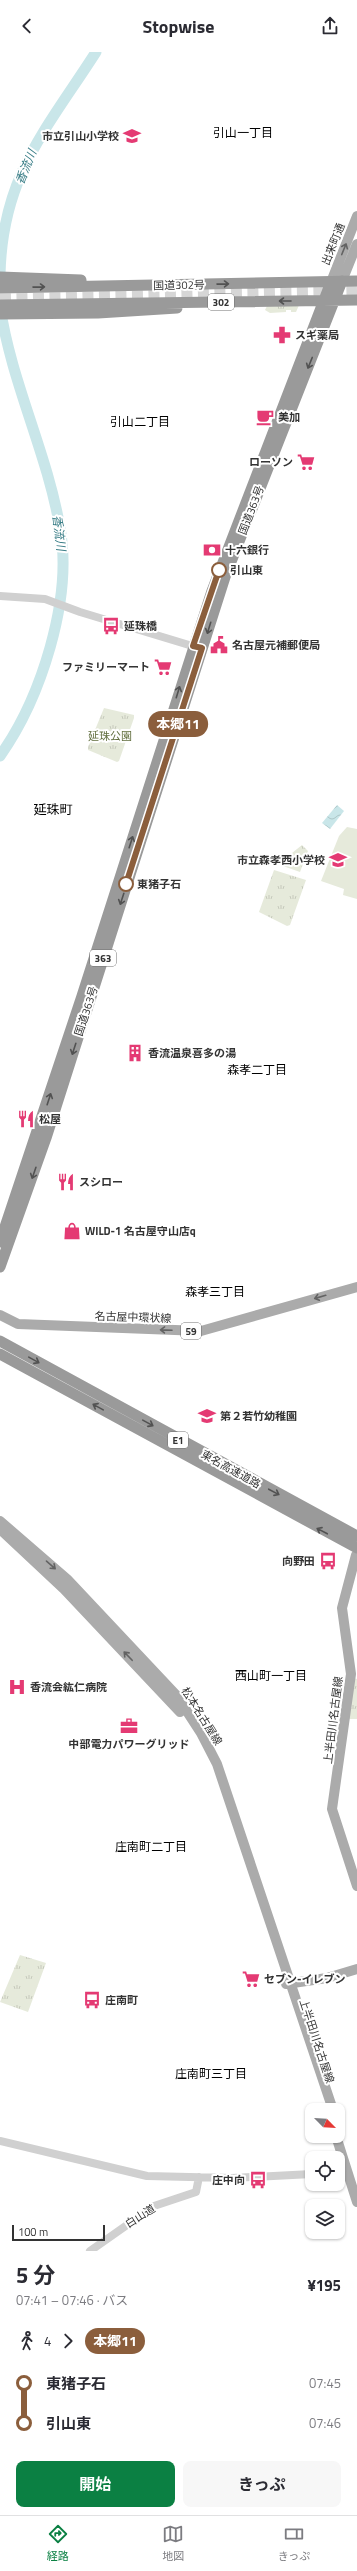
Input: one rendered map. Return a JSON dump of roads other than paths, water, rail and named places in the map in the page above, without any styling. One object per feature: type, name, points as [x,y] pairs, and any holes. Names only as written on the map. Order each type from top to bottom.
[{"type":"highway","points":[[0,277],[93,280],[113,286]]},
{"type":"highway","name":"国道302号","points":[[0,288],[357,281]]},
{"type":"highway","name":"国道363号","points":[[329,301],[331,282]]},
{"type":"highway","name":"国道363号","points":[[0,1242],[198,647],[329,301],[342,282]]},
{"type":"highway","name":"302","points":[[117,308],[154,311],[233,301],[357,300]]},
{"type":"highway","points":[[0,305],[117,308]]},
{"type":"highway","points":[[0,314],[28,313],[46,317],[84,317],[117,308]]},
{"type":"highway","name":"国道363号","points":[[0,1267],[46,1138],[198,647]]},
{"type":"highway","name":"東名高速道路","points":[[0,1341],[357,1536]]},
{"type":"highway","name":"東名高速道路","points":[[0,1354],[357,1552]]},
{"type":"main road","name":"出来町通","points":[[331,282],[357,216]]},
{"type":"main road","name":"出来町通","points":[[342,282],[357,244]]},
{"type":"main road","name":"名古屋中環状線","points":[[0,1315],[18,1324],[201,1331],[357,1286]]},
{"type":"main road","name":"松本名古屋線","points":[[0,1521],[67,1579],[177,1696],[201,1733],[217,1764],[288,1983]]},
{"type":"main road","name":"松本名古屋線","points":[[0,1529],[64,1589],[175,1704],[201,1742],[226,1802],[288,1983]]},
{"type":"main road","name":"上半田川名古屋線","points":[[357,1552],[342,1608],[351,1674],[332,1809],[357,1886]]},
{"type":"main road","name":"上半田川名古屋線","points":[[288,1983],[327,1978],[357,1969]]},
{"type":"main road","name":"上半田川名古屋線","points":[[288,1983],[325,2103]]},
{"type":"main road","name":"上半田川名古屋線","points":[[288,1983],[330,2103]]},
{"type":"main road","points":[[339,2143],[349,2172],[357,2185]]},
{"type":"main road","points":[[342,2143],[357,2202]]},
{"type":"street","points":[[0,596],[45,599],[76,611],[198,647]]},
{"type":"street","points":[[0,2141],[147,2176],[232,2178],[305,2174]]},
{"type":"street","name":"白山道","points":[[90,2251],[154,2206],[196,2192],[199,2178]]},
{"type":"water","points":[[337,805],[344,811],[330,829],[322,823]]},
{"type":"waterway","name":"香流川","points":[[0,275],[3,240],[9,209],[18,182],[44,131],[96,52]]},
{"type":"waterway","name":"香流川","points":[[0,306],[12,362],[47,472],[60,528],[63,556],[62,585],[58,616],[50,647],[28,706],[15,732],[0,756]]},
{"type":"tunnel","points":[[0,299],[357,291]]},
{"type":"place","name":"市立引山小学校","points":[[132,136]]},
{"type":"place","name":"スギ薬局","points":[[282,335]]},
{"type":"place","name":"美加","points":[[265,417]]},
{"type":"place","name":"ローソン","points":[[306,462]]},
{"type":"place","name":"十六銀行","points":[[212,550]]},
{"type":"place","name":"引山東","points":[[219,570]]},
{"type":"place","name":"延珠橋","points":[[111,626]]},
{"type":"place","name":"名古屋元補郵便局","points":[[219,645]]},
{"type":"place","name":"ファミリーマート","points":[[163,667]]},
{"type":"place","name":"市立森孝西小学校","points":[[338,860]]},
{"type":"place","name":"東猪子石","points":[[126,884]]},
{"type":"place","name":"香流温泉喜多の湯","points":[[135,1053]]},
{"type":"place","name":"松屋","points":[[26,1119]]},
{"type":"place","name":"スシロー","points":[[66,1182]]},
{"type":"place","name":"WILD-1 名古屋守山店q","points":[[72,1231]]},
{"type":"place","name":"第２若竹幼稚園","points":[[207,1416]]},
{"type":"place","name":"向野田","points":[[328,1561]]},
{"type":"place","name":"香流会紘仁病院","points":[[17,1687]]},
{"type":"place","name":"中部電力パワーグリッド","points":[[129,1726]]},
{"type":"place","name":"セブン-イレブン","points":[[251,1979]]},
{"type":"place","name":"庄南町","points":[[92,2000]]},
{"type":"place","name":"庄中向","points":[[258,2180]]},
{"type":"district","name":"引山一丁目","points":[[243,133]]},
{"type":"district","name":"引山二丁目","points":[[140,422]]},
{"type":"district","name":"延珠町","points":[[53,809]]},
{"type":"district","name":"森孝二丁目","points":[[257,1070]]},
{"type":"district","name":"森孝三丁目","points":[[215,1292]]},
{"type":"district","name":"西山町一丁目","points":[[271,1676]]},
{"type":"district","name":"庄南町二丁目","points":[[151,1847]]},
{"type":"district","name":"庄南町三丁目","points":[[211,2074]]},
{"type":"park label","name":"延珠公園","points":[[110,736]]}]
